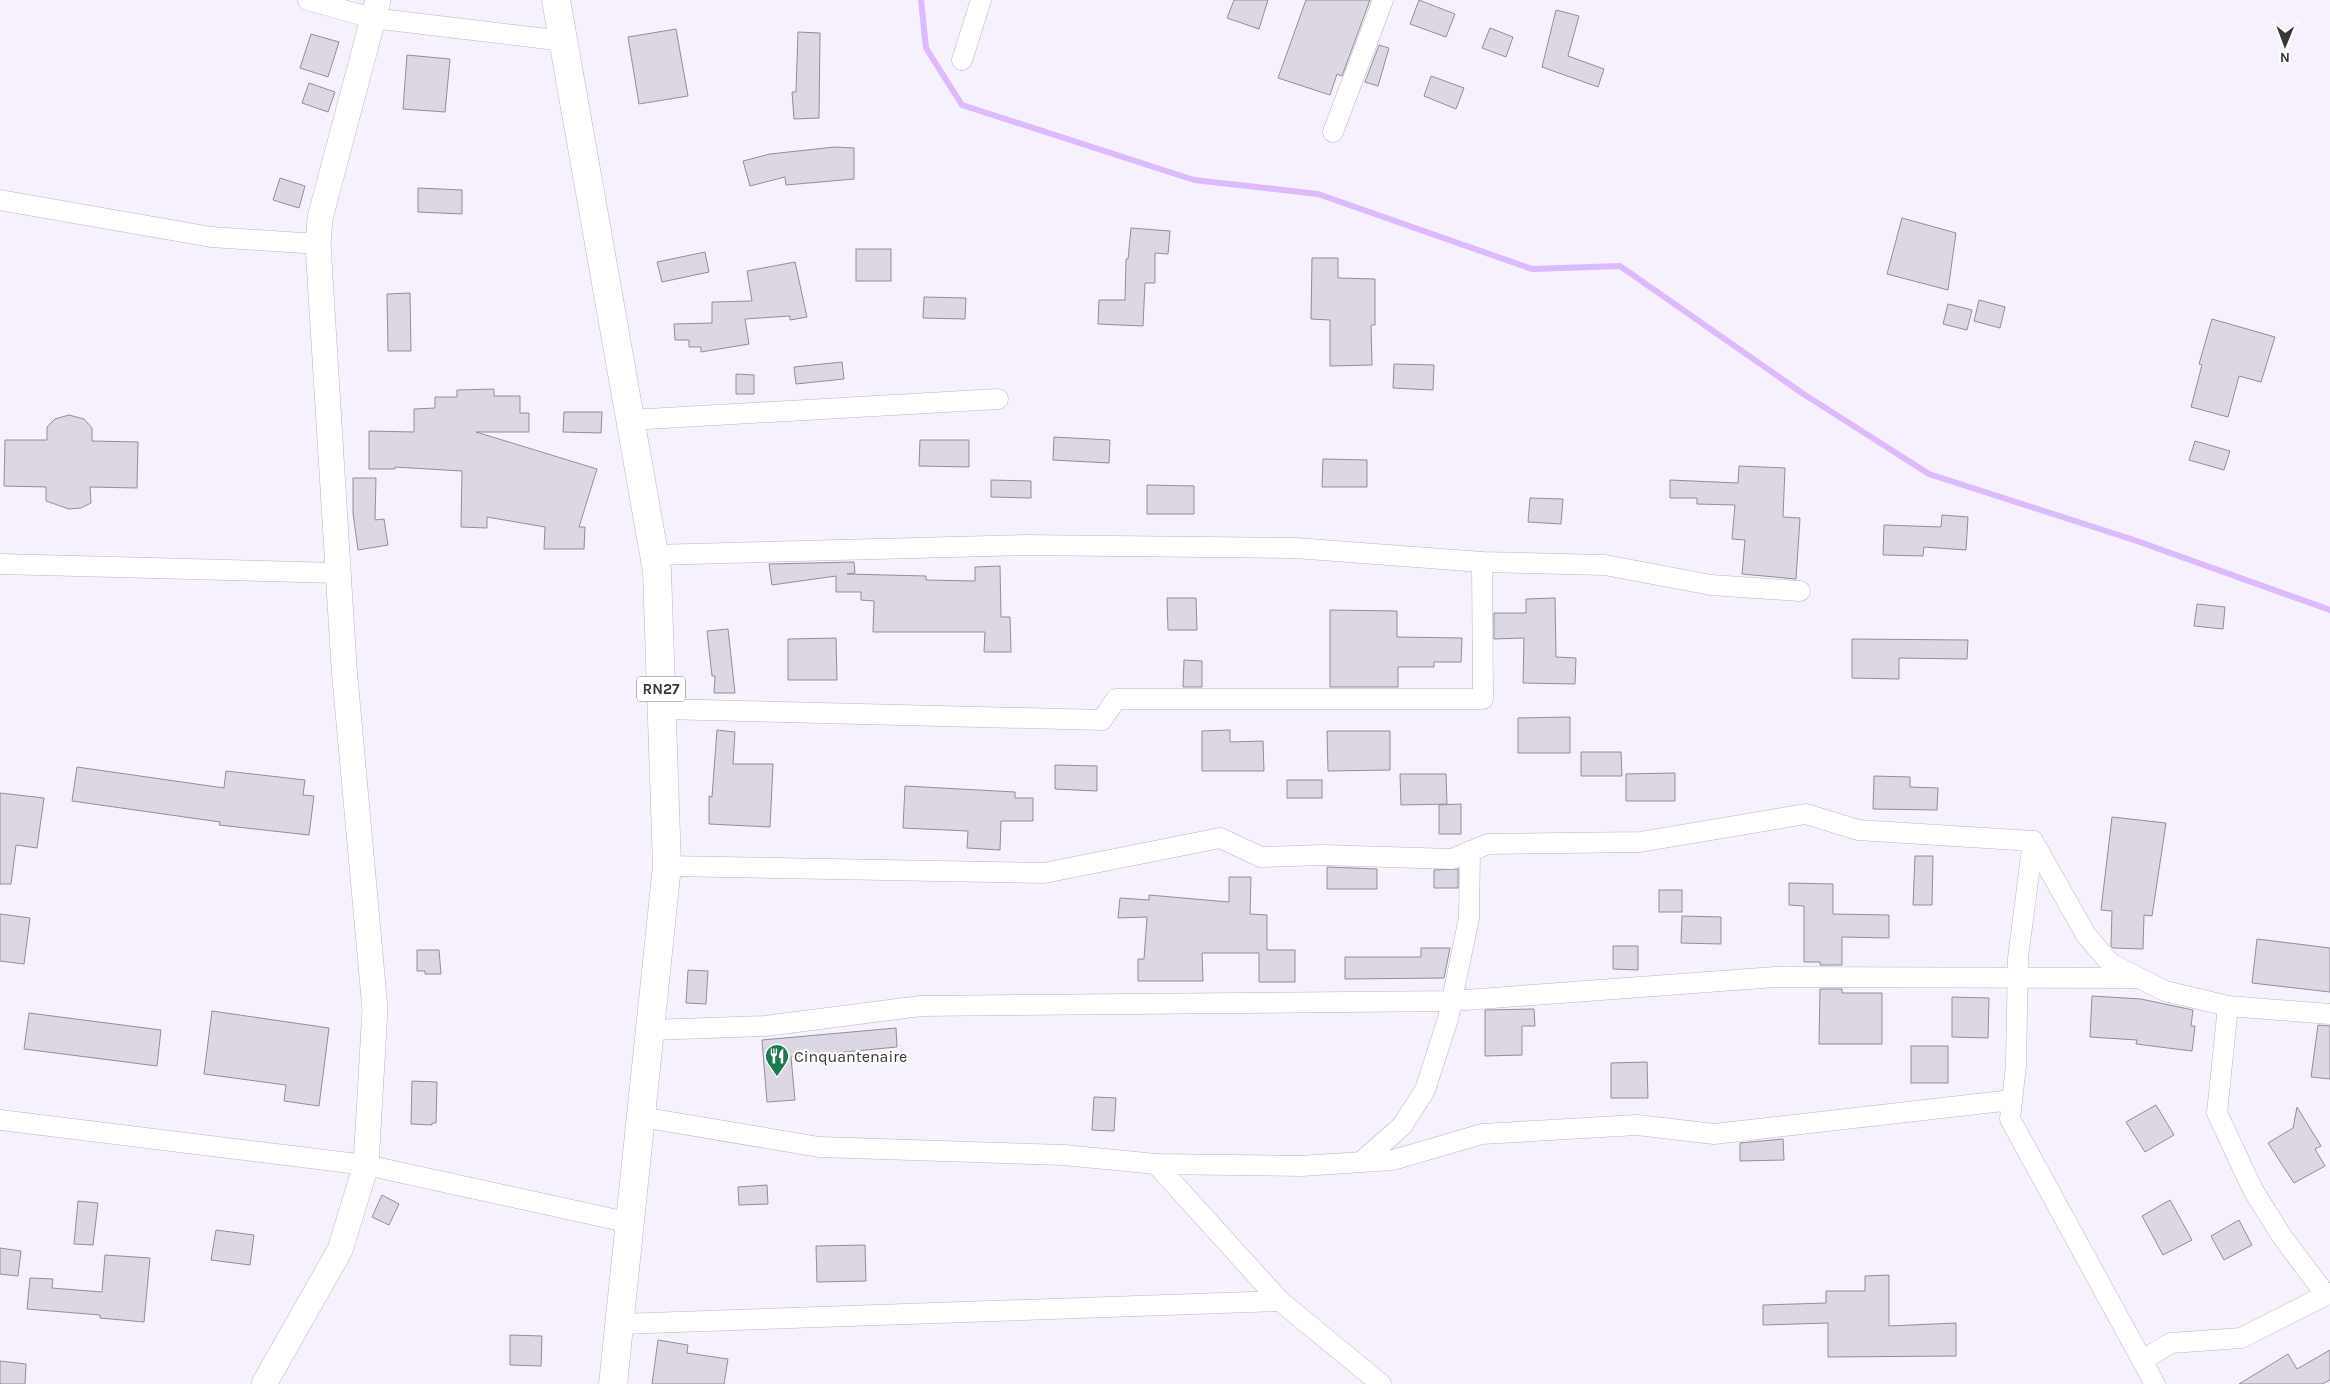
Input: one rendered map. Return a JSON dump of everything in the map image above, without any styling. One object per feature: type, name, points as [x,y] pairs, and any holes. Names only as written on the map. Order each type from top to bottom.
[{"type":"main road","name":"RN27","points":[[556,0],[657,571],[667,866],[613,1384]]},
{"type":"street","points":[[308,0],[375,9],[564,41]]},
{"type":"street","points":[[962,60],[981,0]]},
{"type":"street","points":[[1333,132],[1383,0]]},
{"type":"street","points":[[264,1384],[340,1250],[366,1165],[375,1009],[344,667],[318,244],[320,218],[375,9]]},
{"type":"street","points":[[0,200],[211,236],[318,244]]},
{"type":"street","points":[[630,420],[998,399]]},
{"type":"street","points":[[654,555],[1043,546],[1295,548],[1482,562],[1604,565],[1711,585],[1800,591]]},
{"type":"street","points":[[661,709],[1102,720],[1116,699],[1482,699],[1482,562]]},
{"type":"street","points":[[0,564],[339,572]]},
{"type":"street","points":[[667,866],[1044,873],[1220,838],[1261,857],[1323,855],[1452,859],[1488,844],[1640,842],[1806,814],[1858,830],[2033,841]]},
{"type":"street","points":[[2033,841],[2018,958],[2016,1065],[2010,1119],[2156,1384]]},
{"type":"street","points":[[2033,841],[2086,935],[2110,963],[2165,991],[2228,1006],[2330,1014]]},
{"type":"street","points":[[1361,1162],[1402,1126],[1425,1090],[1452,1001],[1469,918],[1470,851]]},
{"type":"street","points":[[650,1030],[765,1026],[921,1006],[1452,1001],[1775,977],[2141,978]]},
{"type":"street","points":[[2142,1360],[2172,1342],[2241,1338],[2328,1294],[2283,1238],[2253,1190],[2217,1113],[2228,1006]]},
{"type":"street","points":[[641,1117],[820,1147],[1064,1155],[1156,1164],[1301,1166],[1393,1160],[1482,1134],[1637,1125],[1714,1134],[2012,1100]]},
{"type":"street","points":[[0,1120],[366,1165],[631,1223]]},
{"type":"street","points":[[1156,1164],[1280,1301],[1381,1384]]},
{"type":"street","points":[[620,1324],[1280,1301]]},
{"type":"building","points":[[1234,0],[1268,0],[1259,29],[1227,18]]},
{"type":"building","points":[[1306,0],[1370,0],[1342,76],[1337,74],[1330,95],[1278,78]]},
{"type":"building","points":[[1419,0],[1455,14],[1446,37],[1410,24]]},
{"type":"building","points":[[1556,10],[1579,16],[1568,56],[1604,69],[1598,87],[1542,67]]},
{"type":"building","points":[[1490,28],[1513,37],[1506,57],[1482,48]]},
{"type":"building","points":[[676,29],[688,96],[639,104],[628,37]]},
{"type":"building","points":[[798,32],[820,33],[819,118],[794,119],[792,92],[796,92]]},
{"type":"building","points":[[311,34],[339,42],[328,77],[300,68]]},
{"type":"building","points":[[1379,45],[1389,48],[1378,86],[1365,82]]},
{"type":"building","points":[[407,55],[450,59],[445,112],[403,109]]},
{"type":"building","points":[[1431,76],[1464,88],[1456,109],[1424,96]]},
{"type":"building","points":[[309,83],[335,92],[328,112],[302,103]]},
{"type":"building","points":[[835,147],[854,148],[854,179],[786,185],[785,177],[750,186],[743,161],[770,154]]},
{"type":"building","points":[[280,178],[305,186],[299,208],[273,200]]},
{"type":"building","points":[[418,188],[462,190],[462,214],[418,212]]},
{"type":"building","points":[[1902,218],[1956,233],[1948,290],[1887,274]]},
{"type":"building","points":[[1131,228],[1170,231],[1168,254],[1155,253],[1155,283],[1145,283],[1143,326],[1098,324],[1099,300],[1125,300],[1126,259],[1128,259]]},
{"type":"building","points":[[856,249],[891,249],[891,281],[856,281]]},
{"type":"building","points":[[705,252],[709,272],[662,282],[657,262]]},
{"type":"building","points":[[1312,258],[1338,258],[1338,278],[1375,279],[1375,325],[1371,325],[1372,365],[1330,366],[1330,320],[1311,319]]},
{"type":"building","points":[[795,262],[807,317],[790,320],[790,316],[745,319],[749,344],[701,352],[701,347],[689,347],[689,340],[675,340],[674,324],[712,323],[712,302],[752,301],[747,271]]},
{"type":"building","points":[[410,293],[411,351],[388,351],[387,294]]},
{"type":"building","points":[[924,297],[966,298],[965,319],[923,318]]},
{"type":"building","points":[[1979,300],[2005,307],[2000,328],[1974,321]]},
{"type":"building","points":[[1948,304],[1972,310],[1967,330],[1943,324]]},
{"type":"building","points":[[2212,319],[2275,337],[2261,382],[2239,376],[2228,417],[2191,407],[2202,365],[2199,364]]},
{"type":"building","points":[[842,362],[844,379],[796,384],[794,367]]},
{"type":"building","points":[[1394,364],[1434,365],[1433,390],[1393,388]]},
{"type":"building","points":[[736,374],[754,375],[754,394],[736,394]]},
{"type":"building","points":[[494,389],[494,396],[520,396],[520,413],[529,413],[529,432],[476,432],[597,469],[579,527],[585,527],[584,549],[544,549],[545,527],[487,517],[487,528],[461,527],[462,471],[395,467],[395,469],[369,469],[369,431],[414,432],[414,409],[435,408],[435,397],[457,397],[457,390]]},
{"type":"building","points":[[564,412],[602,412],[601,433],[563,432]]},
{"type":"building","points":[[69,415],[84,419],[92,428],[92,441],[138,442],[137,488],[90,487],[91,503],[81,508],[69,509],[46,501],[46,487],[4,486],[5,440],[47,440],[47,427],[55,419]]},
{"type":"building","points":[[1054,437],[1110,440],[1109,463],[1053,460]]},
{"type":"building","points":[[920,440],[969,440],[969,467],[919,466]]},
{"type":"building","points":[[2195,441],[2230,451],[2224,470],[2189,460]]},
{"type":"building","points":[[1323,459],[1367,460],[1367,487],[1322,487]]},
{"type":"building","points":[[1739,466],[1785,468],[1783,517],[1800,518],[1796,579],[1742,574],[1745,540],[1732,539],[1735,505],[1697,504],[1697,498],[1670,498],[1670,480],[1738,483]]},
{"type":"building","points":[[353,478],[376,478],[375,520],[384,519],[388,545],[358,550],[353,513]]},
{"type":"building","points":[[991,480],[1031,481],[1031,498],[991,497]]},
{"type":"building","points":[[1147,485],[1194,486],[1194,514],[1147,514]]},
{"type":"building","points":[[1530,498],[1563,499],[1561,524],[1528,522]]},
{"type":"building","points":[[1942,515],[1968,517],[1966,550],[1924,547],[1923,556],[1883,555],[1884,525],[1941,527]]},
{"type":"building","points":[[854,562],[855,573],[847,574],[926,576],[926,580],[975,581],[975,567],[1000,566],[1001,617],[1010,617],[1011,652],[984,652],[985,632],[873,632],[874,601],[861,600],[861,592],[836,592],[836,576],[772,585],[769,564]]},
{"type":"building","points":[[1167,598],[1196,598],[1197,630],[1168,630]]},
{"type":"building","points":[[1555,598],[1556,657],[1576,658],[1575,684],[1523,683],[1524,638],[1494,639],[1494,613],[1526,613],[1526,599]]},
{"type":"building","points":[[2197,604],[2225,607],[2223,629],[2194,626]]},
{"type":"building","points":[[1330,610],[1397,611],[1397,637],[1462,638],[1461,662],[1434,662],[1434,667],[1398,667],[1398,687],[1330,687]]},
{"type":"building","points":[[728,629],[735,693],[714,693],[715,676],[712,676],[707,631]]},
{"type":"building","points":[[836,638],[837,680],[788,680],[788,639]]},
{"type":"building","points":[[1852,639],[1968,640],[1967,659],[1899,658],[1899,679],[1852,678]]},
{"type":"building","points":[[1184,660],[1202,661],[1202,687],[1183,687]]},
{"type":"building","points":[[1570,717],[1570,753],[1518,753],[1518,718]]},
{"type":"building","points":[[717,730],[735,732],[733,764],[773,764],[770,827],[709,824],[709,796],[712,797]]},
{"type":"building","points":[[1230,730],[1230,742],[1263,741],[1264,771],[1202,771],[1202,731]]},
{"type":"building","points":[[1327,731],[1390,731],[1390,770],[1328,771]]},
{"type":"building","points":[[1581,752],[1621,752],[1622,776],[1581,776]]},
{"type":"building","points":[[1055,765],[1097,766],[1097,791],[1055,789]]},
{"type":"building","points":[[77,767],[224,788],[226,771],[305,780],[303,795],[314,796],[309,835],[219,825],[220,822],[72,801]]},
{"type":"building","points":[[1675,773],[1675,801],[1626,801],[1626,774]]},
{"type":"building","points":[[1400,774],[1446,774],[1447,804],[1401,805]]},
{"type":"building","points":[[1874,776],[1910,777],[1910,787],[1938,788],[1937,810],[1873,809]]},
{"type":"building","points":[[1287,780],[1322,780],[1322,798],[1287,798]]},
{"type":"building","points":[[905,786],[1015,792],[1015,798],[1033,798],[1033,821],[1001,821],[1000,850],[967,848],[968,831],[903,828]]},
{"type":"building","points":[[0,793],[44,798],[37,848],[16,845],[11,884],[0,884]]},
{"type":"building","points":[[1461,804],[1461,834],[1439,834],[1439,805]]},
{"type":"building","points":[[2112,817],[2166,823],[2152,916],[2144,915],[2143,949],[2113,948],[2111,946],[2112,911],[2101,910]]},
{"type":"building","points":[[1915,856],[1933,856],[1932,905],[1913,905]]},
{"type":"building","points":[[1327,867],[1377,869],[1377,889],[1327,889]]},
{"type":"building","points":[[1458,869],[1458,888],[1434,888],[1434,870]]},
{"type":"building","points":[[1229,877],[1251,877],[1250,914],[1267,915],[1267,950],[1295,950],[1295,982],[1259,982],[1259,953],[1202,953],[1203,981],[1138,981],[1138,959],[1144,959],[1147,917],[1118,918],[1120,898],[1149,900],[1149,895],[1229,902]]},
{"type":"building","points":[[1789,883],[1833,884],[1833,914],[1889,915],[1889,938],[1842,937],[1842,965],[1820,965],[1820,962],[1804,962],[1804,906],[1789,905]]},
{"type":"building","points":[[1659,890],[1682,890],[1682,912],[1659,912]]},
{"type":"building","points":[[0,914],[30,918],[24,964],[0,961]]},
{"type":"building","points":[[1682,916],[1721,917],[1721,944],[1681,943]]},
{"type":"building","points":[[2257,939],[2330,948],[2330,992],[2252,983]]},
{"type":"building","points":[[1613,946],[1638,946],[1638,970],[1613,969]]},
{"type":"building","points":[[1421,948],[1450,948],[1444,978],[1345,979],[1345,957],[1421,957]]},
{"type":"building","points":[[417,950],[439,950],[441,974],[425,974],[425,971],[417,971]]},
{"type":"building","points":[[688,970],[708,971],[706,1004],[686,1003]]},
{"type":"building","points":[[1820,989],[1842,989],[1842,993],[1882,993],[1882,1044],[1819,1044]]},
{"type":"building","points":[[2092,996],[2141,999],[2193,1010],[2191,1026],[2195,1026],[2192,1051],[2136,1044],[2137,1040],[2090,1037]]},
{"type":"building","points":[[1952,997],[1989,998],[1988,1038],[1952,1037]]},
{"type":"building","points":[[1534,1009],[1535,1026],[1522,1026],[1522,1055],[1485,1056],[1485,1010]]},
{"type":"building","points":[[212,1011],[329,1028],[319,1106],[284,1101],[286,1085],[204,1074]]},
{"type":"building","points":[[29,1013],[161,1030],[157,1066],[24,1049]]},
{"type":"building","points":[[2318,1025],[2330,1026],[2330,1079],[2311,1077]]},
{"type":"building","points":[[896,1028],[897,1047],[791,1057],[795,1100],[767,1102],[762,1040]]},
{"type":"building","points":[[1911,1046],[1948,1046],[1948,1083],[1911,1083]]},
{"type":"building","points":[[1647,1062],[1648,1098],[1611,1098],[1611,1063]]},
{"type":"building","points":[[412,1081],[437,1082],[436,1123],[432,1123],[432,1125],[411,1124]]},
{"type":"building","points":[[1094,1097],[1116,1098],[1114,1131],[1092,1130]]},
{"type":"building","points":[[2156,1105],[2174,1135],[2145,1152],[2126,1122]]},
{"type":"building","points":[[2297,1107],[2321,1146],[2315,1149],[2325,1166],[2294,1183],[2268,1143],[2293,1128]]},
{"type":"building","points":[[1783,1139],[1784,1160],[1740,1161],[1740,1143]]},
{"type":"building","points":[[767,1185],[768,1204],[739,1205],[738,1187]]},
{"type":"building","points":[[382,1195],[399,1204],[389,1225],[372,1217]]},
{"type":"building","points":[[2170,1200],[2192,1240],[2163,1255],[2142,1216]]},
{"type":"building","points":[[78,1201],[98,1203],[93,1245],[74,1244]]},
{"type":"building","points":[[2239,1220],[2252,1245],[2224,1260],[2211,1236]]},
{"type":"building","points":[[216,1230],[254,1235],[250,1265],[211,1260]]},
{"type":"building","points":[[865,1245],[866,1281],[817,1282],[816,1246]]},
{"type":"building","points":[[0,1248],[21,1251],[18,1276],[0,1274]]},
{"type":"building","points":[[105,1255],[150,1258],[144,1322],[100,1318],[100,1315],[27,1309],[30,1278],[53,1279],[52,1288],[102,1292]]},
{"type":"building","points":[[1889,1275],[1889,1326],[1956,1323],[1956,1356],[1828,1357],[1828,1323],[1763,1325],[1763,1305],[1826,1303],[1826,1291],[1865,1291],[1865,1276]]},
{"type":"building","points":[[510,1335],[542,1336],[541,1366],[510,1365]]},
{"type":"building","points":[[658,1340],[688,1345],[687,1353],[728,1359],[724,1384],[652,1384]]},
{"type":"building","points":[[2330,1350],[2330,1380],[2322,1384],[2239,1384],[2288,1354],[2297,1369]]},
{"type":"building","points":[[0,1361],[26,1364],[25,1384],[0,1384]]},
{"type":"waterway","points":[[921,0],[926,48],[962,105],[1194,180],[1318,194],[1532,269],[1620,266],[1802,393],[1929,474],[2137,541],[2330,610]]},
{"type":"place","name":"Cinquantenaire","points":[[777,1077]]}]
